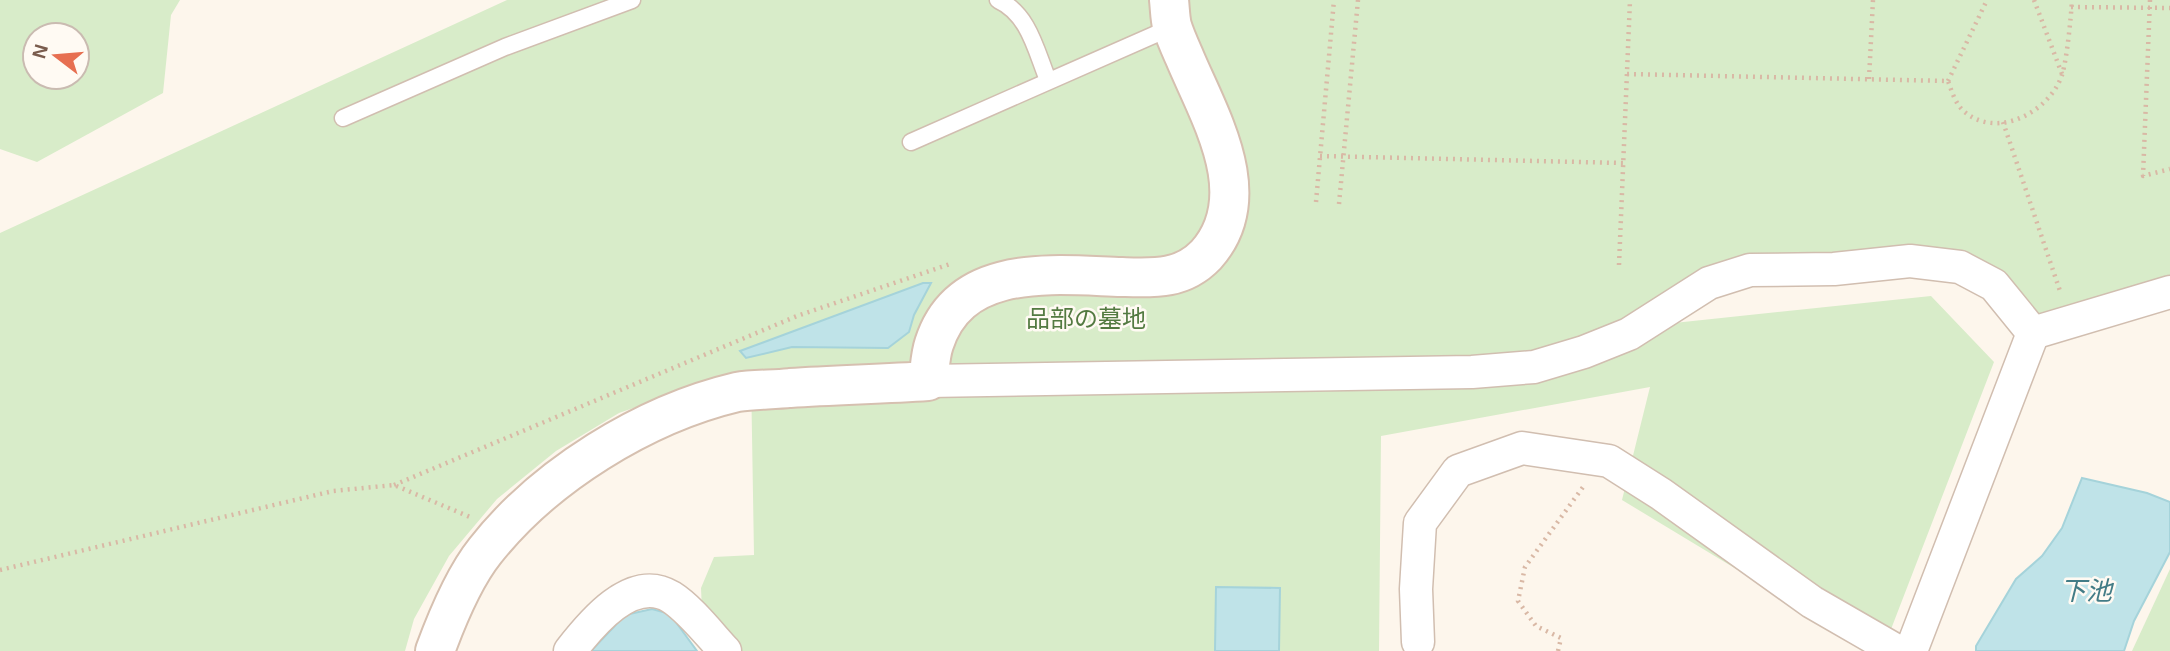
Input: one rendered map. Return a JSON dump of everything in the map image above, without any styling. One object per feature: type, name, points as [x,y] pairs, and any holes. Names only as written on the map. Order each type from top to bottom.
[{"type":"street","points":[[929,381],[934,344],[950,312],[975,292],[994,283],[1004,279],[1041,275],[1161,278],[1188,270],[1207,254],[1220,232],[1231,200],[1228,162],[1171,14]]},
{"type":"street","points":[[435,651],[447,620],[483,553],[552,483],[609,445],[671,415],[739,392],[929,381],[1472,372],[1534,367],[1584,352],[1629,334],[1710,283],[1750,270],[1834,269],[1910,261],[1960,267],[1994,285],[2033,333]]},
{"type":"street","points":[[2033,333],[2170,292]]},
{"type":"street","points":[[1911,651],[2033,333]]},
{"type":"street","points":[[1418,642],[1416,589],[1420,523],[1458,471],[1522,448],[1609,461],[1661,494],[1812,602],[1897,651]]},
{"type":"street","points":[[570,651],[613,604],[643,590],[670,596],[725,651]]},
{"type":"lane","points":[[343,118],[505,47],[632,0]]},
{"type":"lane","points":[[998,0],[1012,6],[1026,24],[1048,80]]},
{"type":"lane","points":[[911,142],[1048,80],[1171,14]]},
{"type":"path","points":[[1316,201],[1334,0]]},
{"type":"path","points":[[1339,204],[1358,0]]},
{"type":"path","points":[[1619,265],[1630,0]]},
{"type":"path","points":[[1869,79],[1873,0]]},
{"type":"path","points":[[1948,81],[1987,0]]},
{"type":"path","points":[[2034,0],[2062,75]]},
{"type":"path","points":[[2150,0],[2143,176],[2170,169]]},
{"type":"path","points":[[1948,81],[1963,112],[1985,122],[2024,118],[2047,101],[2062,75],[2072,3],[2170,8]]},
{"type":"path","points":[[1627,74],[1948,81]]},
{"type":"path","points":[[2003,122],[2056,278]]},
{"type":"path","points":[[1320,156],[1623,163]]},
{"type":"path","points":[[0,570],[333,491],[394,485],[797,316],[953,263],[966,261]]},
{"type":"path","points":[[1558,651],[1561,638],[1536,626],[1518,601],[1525,567],[1589,479],[1609,461]]},
{"type":"path","points":[[394,485],[503,531]]},
{"type":"green space","points":[[0,0],[180,0],[171,15],[163,93],[37,162],[0,149]]},
{"type":"green space","name":"品部の墓地","points":[[507,0],[2170,0],[2170,279],[2039,321],[2002,276],[1747,259],[1674,323],[1931,296],[1994,362],[1888,637],[1867,648],[1622,500],[1650,387],[1381,436],[1379,651],[742,651],[732,645],[702,611],[701,588],[714,557],[754,555],[751,375],[679,392],[619,413],[556,451],[497,499],[449,556],[414,619],[405,651],[0,651],[0,233]]},
{"type":"green space","points":[[2170,569],[2170,651],[2132,651]]},
{"type":"water","points":[[923,283],[931,283],[914,315],[909,332],[888,348],[792,347],[746,358],[740,351]]},
{"type":"water","name":"下池","points":[[2082,478],[2147,493],[2170,502],[2170,552],[2134,621],[2124,651],[1976,651],[1976,646],[2016,579],[2042,556],[2062,528]]},
{"type":"water","points":[[1216,587],[1280,588],[1279,651],[1215,651]]},
{"type":"water","points":[[652,609],[670,614],[697,651],[591,651],[625,615]]}]
